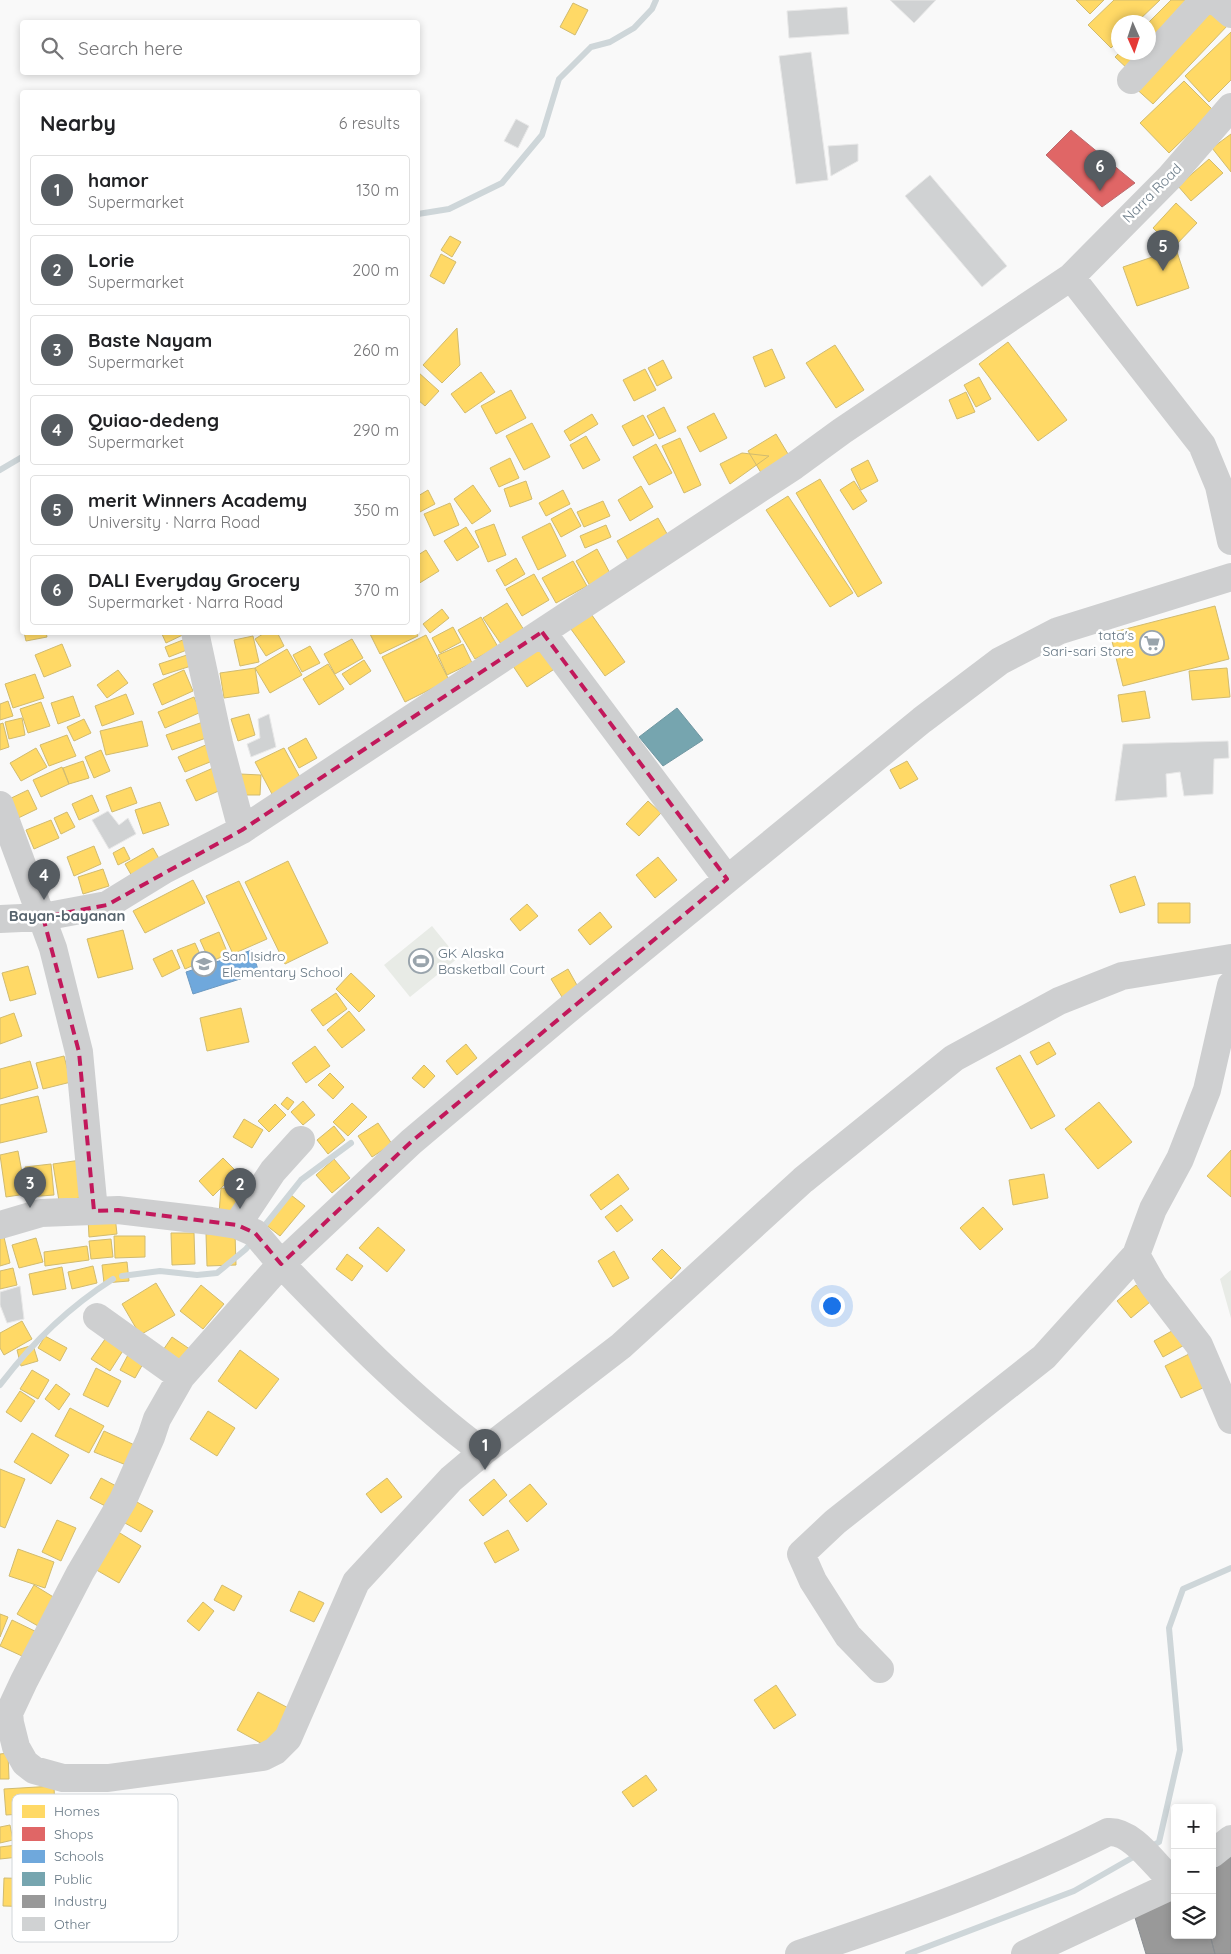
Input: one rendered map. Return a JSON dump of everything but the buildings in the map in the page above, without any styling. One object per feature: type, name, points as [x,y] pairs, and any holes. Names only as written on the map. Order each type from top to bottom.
[{"type":"street","points":[[1131,80],[1204,0]]},
{"type":"street","points":[[1216,0],[1231,14]]},
{"type":"street","name":"Narra Road","points":[[0,919],[43,917],[107,905],[164,870],[242,830],[794,466],[842,431],[1071,277],[1171,176],[1231,107]]},
{"type":"street","points":[[1071,277],[1202,445],[1219,486],[1231,541]]},
{"type":"street","points":[[1231,577],[1058,631],[1000,661],[922,720],[565,1012],[411,1142],[281,1264],[181,1377],[157,1419],[152,1437],[123,1500],[80,1573],[9,1713],[16,1747],[25,1763],[34,1770],[64,1778],[108,1778],[264,1757],[275,1751],[288,1738],[356,1582],[451,1479],[483,1452],[622,1346],[803,1180],[954,1058],[1059,1001],[1122,976],[1231,958]]},
{"type":"street","points":[[542,632],[727,879]]},
{"type":"street","points":[[196,635],[219,743],[242,830]]},
{"type":"street","points":[[0,805],[53,948],[79,1052],[94,1211]]},
{"type":"street","points":[[880,1670],[848,1636],[813,1581],[801,1554],[835,1522],[1044,1357],[1136,1255],[1153,1209],[1180,1159],[1207,1090],[1231,984]]},
{"type":"street","points":[[251,1233],[273,1171],[301,1140]]},
{"type":"street","points":[[0,1225],[42,1213],[118,1210],[251,1233],[386,1371],[452,1429],[483,1452]]},
{"type":"street","points":[[1136,1255],[1153,1285],[1200,1345],[1231,1420]]},
{"type":"street","points":[[97,1317],[181,1377]]},
{"type":"street","points":[[799,1954],[901,1920],[1023,1872],[1108,1832],[1119,1832],[1134,1842],[1170,1880],[1025,1954]]},
{"type":"street","points":[[1216,1851],[1231,1839]]},
{"type":"highlighted area","points":[[542,632],[727,879],[411,1142],[281,1264],[255,1233],[237,1225],[118,1210],[94,1211],[79,1052],[43,917],[107,905],[242,830]]},
{"type":"shaded area","name":"GK Alaska Basketball Court","points":[[432,926],[458,958],[410,997],[384,965]]},
{"type":"shaded area","points":[[1231,1270],[1231,1318],[1220,1279]]},
{"type":"waterway","points":[[420,214],[449,209],[502,183],[542,135],[559,79],[591,47],[610,42],[634,28],[652,9],[656,0]]},
{"type":"waterway","points":[[0,470],[20,458]]},
{"type":"waterway","points":[[261,1230],[301,1180],[351,1143]]},
{"type":"waterway","points":[[122,1276],[160,1271],[197,1275],[217,1273],[246,1249],[253,1240]]},
{"type":"waterway","points":[[0,1385],[52,1327],[81,1302],[113,1279]]},
{"type":"waterway","points":[[1150,1847],[1159,1842],[1180,1750],[1169,1628],[1183,1589],[1231,1568]]},
{"type":"waterway","points":[[908,1954],[1074,1891],[1137,1855]]},
{"type":"place","name":"DALI Everyday Grocery","points":[[1100,191]]},
{"type":"place","name":"merit Winners Academy","points":[[1163,271]]},
{"type":"place","name":"tata's Sari-sari Store","points":[[1152,643]]},
{"type":"place","name":"Quiao-dedeng","points":[[44,900]]},
{"type":"place","name":"GK Alaska Basketball Court","points":[[421,961]]},
{"type":"place","name":"San Isidro Elementary School","points":[[204,964]]},
{"type":"place","name":"Baste Nayam","points":[[30,1208]]},
{"type":"place","name":"Lorie","points":[[240,1209]]},
{"type":"place","name":"hamor","points":[[485,1470]]},
{"type":"district","name":"Bayan-bayanan","points":[[67,915]]}]
